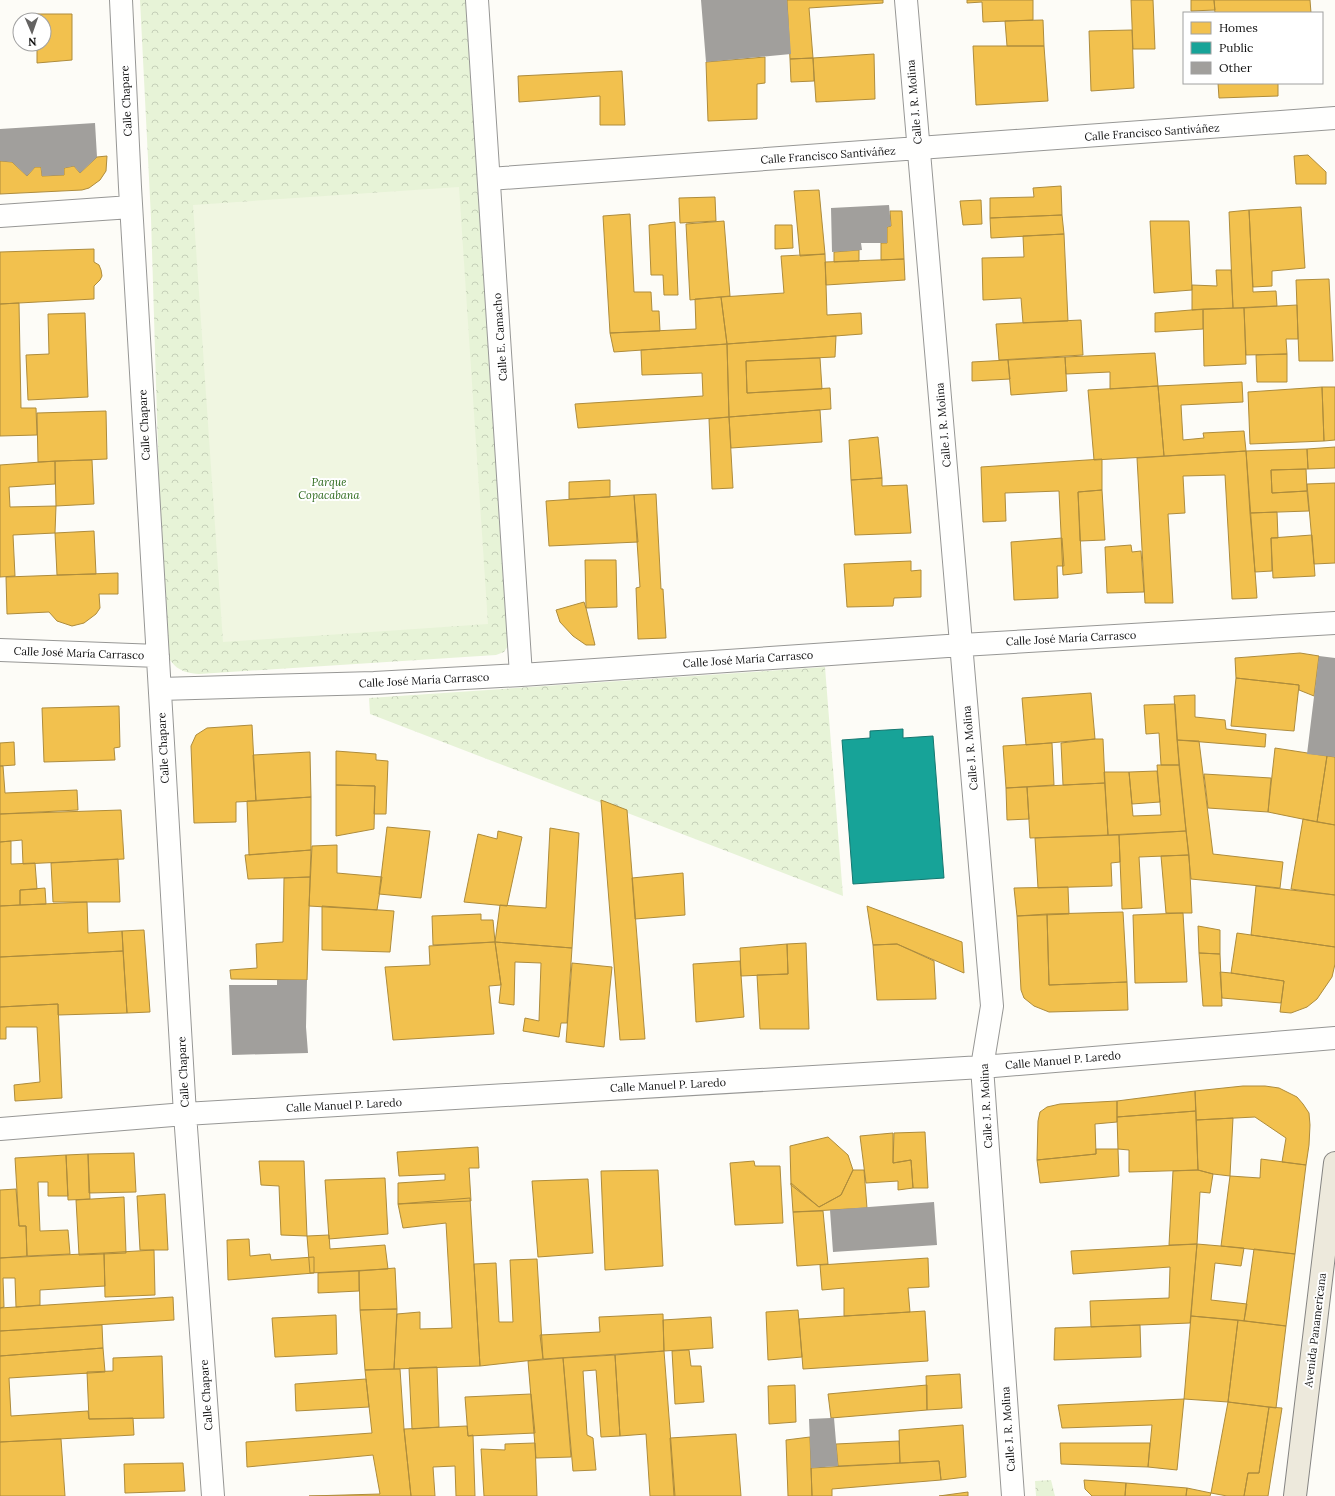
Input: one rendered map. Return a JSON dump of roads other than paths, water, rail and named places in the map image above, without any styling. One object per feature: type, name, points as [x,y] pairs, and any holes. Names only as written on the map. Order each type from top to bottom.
[{"type":"main road","name":"Avenida Panamericana","points":[[1295,1496],[1335,1163]]},
{"type":"street","name":"Calle Chapare","points":[[121,0],[131,207],[185,1114],[213,1496]]},
{"type":"street","name":"Calle E. Camacho","points":[[477,0],[522,675]]},
{"type":"street","name":"Calle J. R. Molina","points":[[906,0],[992,1006],[982,1067],[1013,1496]]},
{"type":"street","name":"Calle Francisco Santiváñez","points":[[489,179],[1335,118]]},
{"type":"street","points":[[0,216],[131,207]]},
{"type":"street","name":"Calle José María Carrasco","points":[[160,689],[374,683],[522,675],[962,645],[1335,623]]},
{"type":"street","name":"Calle José María Carrasco","points":[[0,650],[158,656]]},
{"type":"street","name":"Calle Manuel P. Laredo","points":[[0,1129],[185,1114],[982,1067],[1335,1038]]},
{"type":"park label","name":"Parque Copacabana","points":[[329,488]]}]
